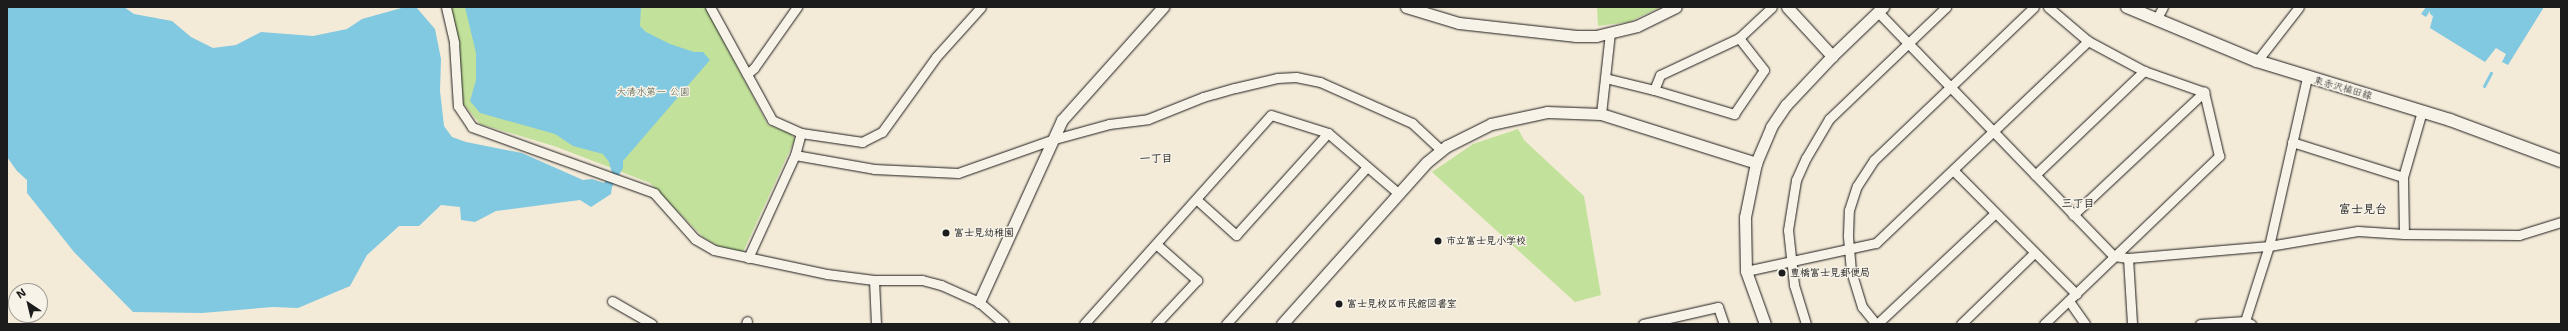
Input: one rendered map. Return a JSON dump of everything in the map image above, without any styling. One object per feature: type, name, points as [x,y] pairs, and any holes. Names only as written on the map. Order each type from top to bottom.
[{"type":"main road","name":"東赤沢植田線","points":[[2127,7],[2257,60],[2307,78],[2422,111],[2561,161]]},
{"type":"street","points":[[446,7],[454,42],[458,106],[472,127],[654,193],[695,238],[714,250],[827,274],[874,280],[922,280],[946,287],[978,302],[1004,324]]},
{"type":"street","points":[[710,7],[772,120],[801,133],[862,142],[882,132],[936,57],[981,7]]},
{"type":"street","points":[[747,74],[754,68],[797,7]]},
{"type":"street","points":[[978,302],[1051,140],[1062,120],[1078,99],[1163,7]]},
{"type":"street","points":[[1406,7],[1459,23],[1576,36],[1610,33],[1637,26],[1676,7]]},
{"type":"street","points":[[1654,90],[1660,75],[1739,38],[1772,7]]},
{"type":"street","points":[[1788,7],[1832,56]]},
{"type":"street","points":[[1806,324],[1794,286],[1790,261],[1788,230],[1796,180],[1816,138],[1829,119],[1946,7]]},
{"type":"street","points":[[1995,213],[1877,324],[1862,306],[1854,287],[1849,250],[1849,210],[1857,186],[1874,160],[2034,7]]},
{"type":"street","points":[[2048,7],[2088,41],[2144,71],[2204,92]]},
{"type":"street","points":[[2156,20],[2163,7]]},
{"type":"street","points":[[2257,60],[2299,7]]},
{"type":"street","points":[[1765,324],[1746,271],[1745,217],[1756,163],[1771,126],[1786,105],[1832,56],[1880,9],[1908,43],[1950,88],[2114,256],[2128,258],[2269,246],[2358,231],[2404,234],[2519,235],[2561,222]]},
{"type":"street","points":[[1601,114],[1610,33]]},
{"type":"street","points":[[1605,78],[1654,90],[1734,114],[1764,70],[1739,38]]},
{"type":"street","points":[[1746,271],[1876,244],[2088,41]]},
{"type":"street","points":[[2035,175],[2144,71]]},
{"type":"street","points":[[795,155],[874,169],[958,173],[1051,140],[1109,124],[1148,119],[1203,97],[1235,88],[1277,78],[1296,77],[1320,82],[1412,123],[1441,150]]},
{"type":"street","points":[[2200,324],[2248,323],[2269,246],[2307,78]]},
{"type":"street","points":[[2073,215],[2204,92]]},
{"type":"street","points":[[2044,324],[2220,156],[2204,92]]},
{"type":"street","points":[[2404,234],[2402,177],[2422,111]]},
{"type":"street","points":[[1282,324],[1398,193],[1441,150],[1476,130],[1518,117],[1547,112],[1601,114],[1756,163]]},
{"type":"street","points":[[1084,324],[1271,115],[1328,133],[1398,193]]},
{"type":"street","points":[[748,258],[795,155],[801,133]]},
{"type":"street","points":[[1196,199],[1236,234],[1328,133]]},
{"type":"street","points":[[2292,142],[2402,177]]},
{"type":"street","points":[[1226,324],[1367,167]]},
{"type":"street","points":[[1953,170],[2076,294]]},
{"type":"street","points":[[1156,244],[1197,280],[1156,324]]},
{"type":"street","points":[[1961,324],[2034,253]]},
{"type":"street","points":[[2128,258],[2132,324]]},
{"type":"street","points":[[874,280],[876,324]]},
{"type":"street","points":[[612,301],[652,324]]},
{"type":"street","points":[[2069,301],[2085,324]]},
{"type":"street","points":[[1643,324],[1663,322],[1718,307],[1724,324]]},
{"type":"green space","name":"大清水第一 公園","points":[[450,7],[705,7],[768,125],[790,133],[795,139],[743,252],[718,246],[703,237],[650,183],[557,147],[480,124],[462,102],[459,47]]},
{"type":"green space","points":[[1597,7],[1661,7],[1629,22],[1598,26]]},
{"type":"green space","points":[[1518,129],[1524,140],[1584,196],[1601,295],[1575,302],[1432,172],[1473,144]]},
{"type":"water","points":[[7,7],[124,7],[134,14],[172,21],[191,37],[213,48],[236,45],[261,32],[313,36],[347,29],[362,19],[405,7],[416,7],[435,29],[441,59],[440,91],[444,126],[452,137],[466,142],[522,153],[583,180],[592,179],[604,183],[612,173],[609,162],[603,154],[573,146],[555,134],[480,113],[470,101],[476,80],[476,53],[465,7],[641,7],[640,26],[646,32],[670,44],[694,52],[703,52],[710,60],[623,161],[623,168],[612,187],[611,194],[591,207],[580,200],[496,211],[475,222],[461,220],[460,207],[441,205],[419,226],[399,226],[367,255],[350,286],[298,308],[273,307],[202,313],[133,312],[74,252],[27,193],[27,180],[17,171],[7,157]]},
{"type":"water","points":[[2426,7],[2544,7],[2508,65],[2502,62],[2506,54],[2496,48],[2485,62],[2430,28],[2433,16],[2430,14],[2430,11],[2426,17],[2421,14]]},
{"type":"waterway","points":[[2484,86],[2491,73]]},
{"type":"place","name":"富士見幼稚園","points":[[946,233]]},
{"type":"place","name":"市立富士見小学校","points":[[1438,241]]},
{"type":"place","name":"豊橋富士見郵便局","points":[[1782,273]]},
{"type":"place","name":"富士見校区市民館図書室","points":[[1339,304]]},
{"type":"district","name":"一丁目","points":[[1156,159]]},
{"type":"district","name":"三丁目","points":[[2078,204]]},
{"type":"district","name":"富士見台","points":[[2363,210]]}]
